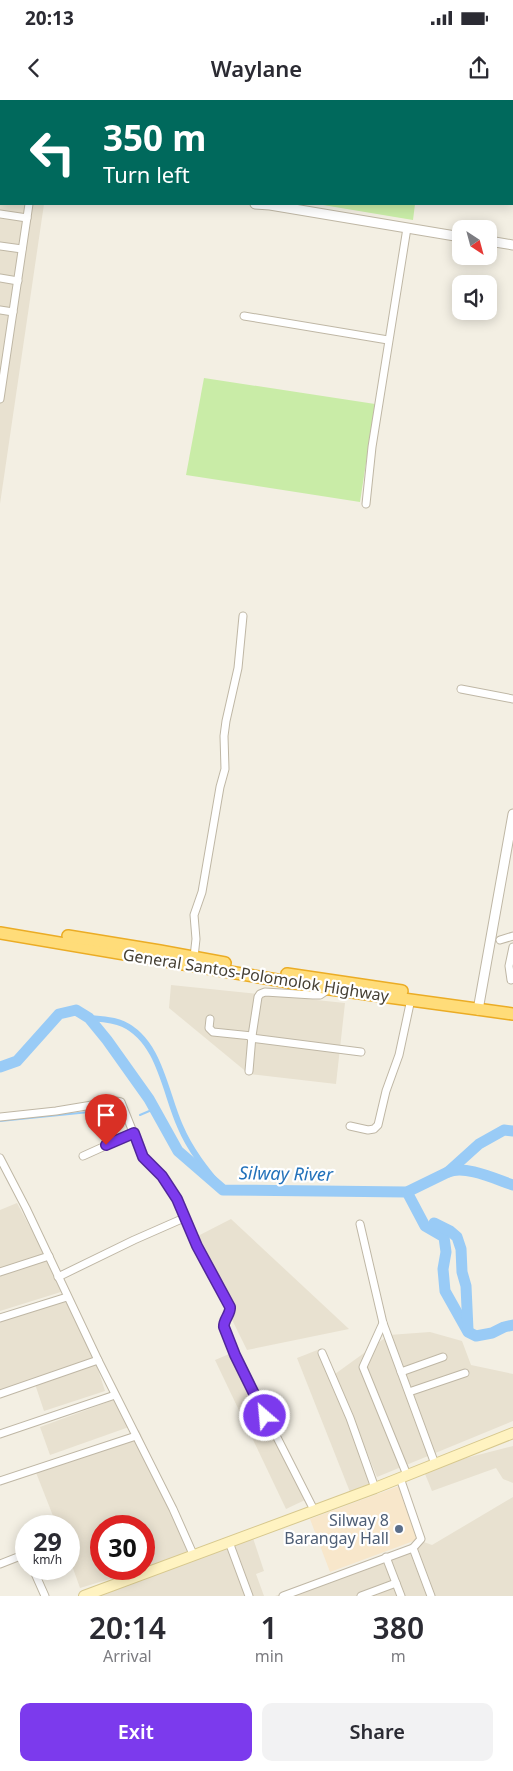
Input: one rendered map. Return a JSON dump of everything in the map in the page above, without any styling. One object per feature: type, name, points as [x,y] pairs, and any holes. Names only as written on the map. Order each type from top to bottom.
[{"type":"highway","points":[[0,926],[478,1006],[513,1007]]},
{"type":"highway","name":"General Santos-Polomolok Highway","points":[[0,933],[330,989],[478,1006],[513,1014]]},
{"type":"main road","points":[[84,1596],[375,1488],[513,1432]]},
{"type":"street","points":[[0,399],[29,205]]},
{"type":"street","points":[[270,205],[452,236]]},
{"type":"street","points":[[0,214],[27,218]]},
{"type":"street","points":[[366,504],[372,447],[407,228]]},
{"type":"street","points":[[498,242],[513,245]]},
{"type":"street","points":[[0,246],[22,249]]},
{"type":"street","points":[[0,278],[18,281]]},
{"type":"street","points":[[0,310],[13,312]]},
{"type":"street","points":[[244,316],[388,340]]},
{"type":"street","points":[[194,957],[196,939],[194,915],[200,898],[225,769],[225,729],[238,668],[243,616]]},
{"type":"street","points":[[461,689],[513,698]]},
{"type":"street","points":[[478,1006],[513,814]]},
{"type":"street","points":[[500,940],[513,936]]},
{"type":"street","points":[[511,980],[509,966],[513,947]]},
{"type":"street","points":[[248,1071],[258,997],[260,994],[265,992],[320,995],[330,989]]},
{"type":"street","points":[[350,1126],[368,1130],[374,1129],[378,1125],[386,1091],[399,1055],[411,999]]},
{"type":"street","points":[[210,1018],[209,1028],[213,1032],[360,1052]]},
{"type":"street","points":[[0,1117],[56,1111],[119,1101],[125,1108],[143,1157],[162,1176],[177,1199],[184,1218],[230,1307],[223,1325],[235,1355],[314,1510]]},
{"type":"street","points":[[83,1156],[134,1133]]},
{"type":"street","points":[[0,1158],[49,1256],[66,1297],[173,1509],[193,1554]]},
{"type":"street","points":[[58,1276],[184,1218]]},
{"type":"street","points":[[360,1224],[383,1323],[435,1464]]},
{"type":"street","points":[[0,1272],[49,1256]]},
{"type":"street","points":[[0,1318],[66,1297]]},
{"type":"street","points":[[283,1596],[413,1548],[421,1539],[404,1476],[363,1367],[383,1323]]},
{"type":"street","points":[[322,1353],[350,1418],[375,1488]]},
{"type":"street","points":[[401,1372],[443,1357]]},
{"type":"street","points":[[0,1394],[98,1360]]},
{"type":"street","points":[[409,1392],[465,1373]]},
{"type":"street","points":[[0,1434],[115,1395]]},
{"type":"street","points":[[0,1481],[136,1436]]},
{"type":"street","points":[[229,1542],[249,1596]]},
{"type":"street","points":[[413,1548],[431,1596]]},
{"type":"street","points":[[386,1557],[400,1596]]},
{"type":"street","points":[[0,1564],[15,1558]]},
{"type":"street","points":[[38,1580],[45,1596]]},
{"type":"street","points":[[362,1596],[396,1583]]},
{"type":"shaded area","points":[[0,205],[44,205],[0,504]]},
{"type":"shaded area","points":[[171,985],[345,1003],[336,1084],[249,1074],[169,1008]]},
{"type":"shaded area","points":[[17,1203],[64,1291],[0,1311],[0,1210]]},
{"type":"shaded area","points":[[231,1219],[349,1329],[247,1350],[192,1239]]},
{"type":"shaded area","points":[[71,1294],[93,1359],[0,1390],[0,1318]]},
{"type":"shaded area","points":[[430,1332],[462,1341],[471,1365],[513,1374],[513,1421],[377,1477],[335,1374],[389,1335]]},
{"type":"shaded area","points":[[320,1349],[374,1483],[350,1492],[297,1358]]},
{"type":"shaded area","points":[[234,1352],[305,1500],[286,1509],[215,1360]]},
{"type":"shaded area","points":[[96,1363],[105,1391],[44,1411],[35,1384]]},
{"type":"shaded area","points":[[119,1398],[129,1427],[50,1455],[40,1427]]},
{"type":"shaded area","points":[[139,1430],[193,1554],[155,1566],[155,1515],[90,1515],[90,1580],[107,1580],[80,1588],[77,1580],[80,1580],[80,1515],[53,1515],[35,1470]]},
{"type":"shaded area","points":[[513,1446],[513,1483],[503,1479],[496,1468],[432,1491],[423,1469]]},
{"type":"shaded area","points":[[399,1486],[419,1539],[330,1572],[310,1519]]},
{"type":"shaded area","points":[[513,1497],[513,1596],[275,1596],[421,1541],[432,1545]]},
{"type":"shaded area","points":[[253,1538],[264,1571],[256,1574],[264,1596],[85,1596],[131,1580],[155,1580],[155,1572]]},
{"type":"green space","points":[[323,205],[415,205],[413,220]]},
{"type":"green space","points":[[204,378],[375,404],[360,502],[186,475]]},
{"type":"waterway","name":"Silway River","points":[[0,1067],[17,1061],[59,1014],[76,1010],[89,1018],[107,1040],[149,1099],[178,1151],[223,1190],[407,1192],[448,1172],[479,1144],[504,1130],[513,1131]]},
{"type":"waterway","points":[[89,1018],[119,1022],[135,1032],[145,1042],[160,1069],[184,1135],[199,1160],[223,1190]]},
{"type":"waterway","points":[[140,1115],[154,1109]]},
{"type":"waterway","points":[[0,1121],[109,1110],[119,1113]]},
{"type":"waterway","points":[[448,1172],[455,1170],[472,1171],[513,1185]]},
{"type":"waterway","points":[[407,1192],[425,1226],[444,1237],[446,1252],[443,1269],[445,1291],[468,1332],[476,1336],[492,1333],[513,1325]]},
{"type":"waterway","points":[[434,1223],[457,1237],[461,1249],[462,1272],[466,1286],[468,1330]]},
{"type":"place","name":"Silway 8 Barangay Hall","points":[[399,1529]]},
{"type":"route","points":[[106,1145],[134,1133],[143,1157],[162,1176],[177,1199],[197,1246],[230,1307],[231,1310],[223,1323],[224,1327],[235,1355],[265,1416]]}]
